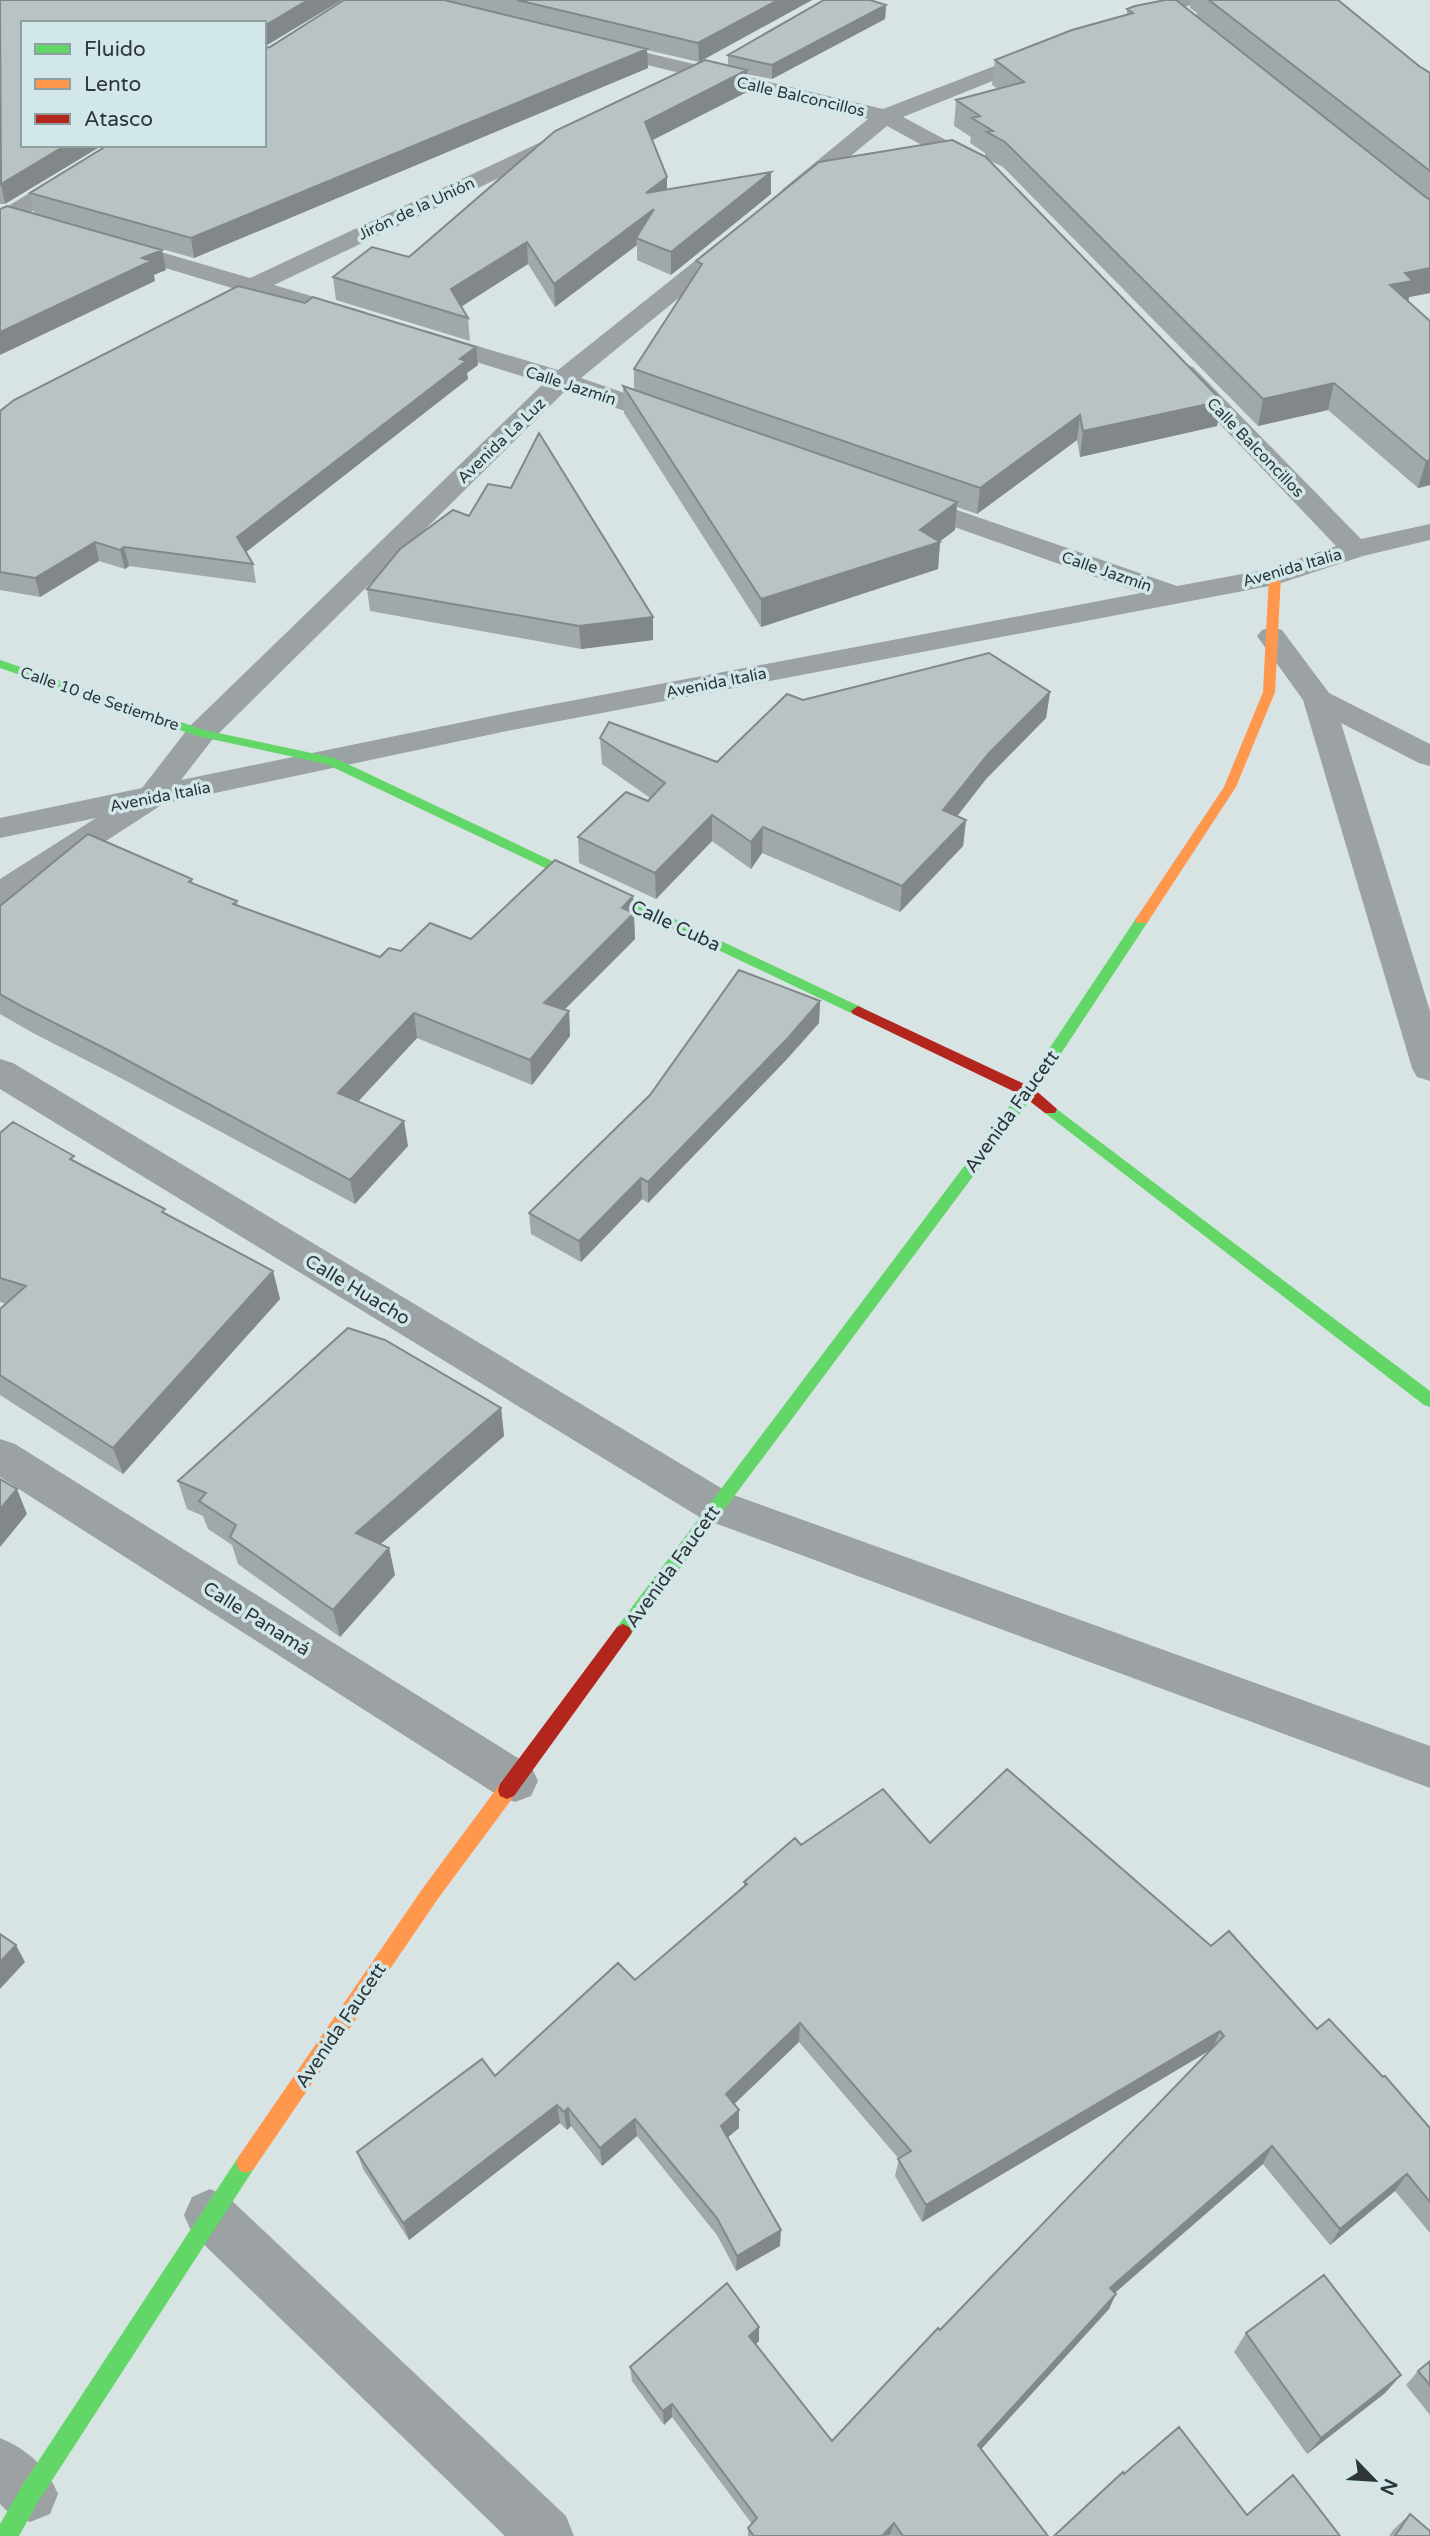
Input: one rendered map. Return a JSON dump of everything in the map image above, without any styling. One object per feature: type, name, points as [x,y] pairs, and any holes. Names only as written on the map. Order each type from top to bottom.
[{"type":"street","points":[[1115,26],[1174,7]]},
{"type":"street","name":"Calle Balconcillos","points":[[572,41],[885,116],[993,174],[1002,184]]},
{"type":"street","points":[[778,205],[885,116],[1064,46]]},
{"type":"street","points":[[665,90],[725,59]]},
{"type":"street","name":"Jirón de la Unión","points":[[217,304],[590,126]]},
{"type":"street","points":[[3,217],[121,147]]},
{"type":"street","points":[[3,217],[35,223]]},
{"type":"street","name":"Avenida La Luz","points":[[152,797],[201,733],[562,380],[756,222]]},
{"type":"street","points":[[86,238],[382,325]]},
{"type":"street","name":"Calle Jazmín","points":[[408,333],[562,380],[692,426]]},
{"type":"street","name":"Calle Balconcillos","points":[[1164,352],[1355,550]]},
{"type":"street","name":"Calle Jazmín","points":[[888,494],[1174,594]]},
{"type":"street","name":"Avenida Italia","points":[[0,828],[507,722],[1275,576],[1355,550],[1430,533]]},
{"type":"street","name":"Avenida Faucett","points":[[12,2499],[430,1894],[716,1506],[1028,1092],[1230,787],[1269,692],[1275,576]]},
{"type":"street","points":[[1272,636],[1318,699],[1430,1068]]},
{"type":"street","name":"Calle 10 de Setiembre","points":[[0,664],[201,733]]},
{"type":"street","points":[[1318,699],[1430,757]]},
{"type":"street","name":"Calle Cuba","points":[[201,733],[330,761],[1028,1092],[1430,1400]]},
{"type":"street","points":[[0,894],[152,797]]},
{"type":"street","name":"Calle Huacho","points":[[0,1072],[716,1506],[1430,1767]]},
{"type":"street","name":"Calle Panamá","points":[[0,1456],[515,1781]]},
{"type":"street","points":[[210,2215],[546,2536]]},
{"type":"building","points":[[0,0],[308,0],[266,25],[266,21],[21,21],[21,147],[63,147],[1,184]]},
{"type":"building","points":[[344,0],[444,0],[647,49],[191,238],[30,193],[105,147],[266,147],[266,48]]},
{"type":"building","points":[[517,0],[778,0],[698,43]]},
{"type":"building","points":[[824,0],[870,0],[886,5],[772,65],[728,55]]},
{"type":"building","points":[[1176,0],[1430,199],[1430,268],[1405,273],[1413,281],[1390,285],[1430,321],[1430,460],[1426,461],[1334,383],[1263,399],[1005,142],[987,132],[993,131],[972,118],[980,116],[956,100],[1024,82],[995,60],[1072,30],[1133,13],[1127,9],[1135,6]]},
{"type":"building","points":[[1209,0],[1338,0],[1430,73],[1430,171]]},
{"type":"building","points":[[705,60],[747,70],[645,122],[667,177],[646,193],[771,172],[671,252],[636,238],[654,209],[554,284],[527,242],[451,289],[468,318],[333,277],[372,247],[409,257],[555,131]]},
{"type":"building","points":[[952,140],[986,157],[1222,401],[1083,431],[1080,415],[980,488],[634,369],[702,264],[696,261],[819,162]]},
{"type":"building","points":[[7,206],[162,250],[142,258],[151,261],[0,332],[0,209]]},
{"type":"building","points":[[238,286],[305,303],[313,297],[476,347],[460,359],[466,361],[237,537],[253,564],[124,547],[120,550],[95,542],[35,578],[0,572],[0,411],[14,400]]},
{"type":"building","points":[[623,386],[957,502],[920,530],[940,542],[761,599]]},
{"type":"building","points":[[539,433],[653,617],[579,626],[367,589],[400,549],[453,510],[469,516],[488,484],[511,488]]},
{"type":"building","points":[[989,653],[1050,692],[989,753],[943,810],[966,820],[902,886],[763,827],[751,842],[712,815],[655,873],[578,837],[626,792],[648,801],[665,783],[600,738],[609,722],[717,762],[787,694],[803,700]]},
{"type":"building","points":[[88,834],[192,879],[189,882],[237,901],[233,904],[380,957],[389,948],[401,951],[430,923],[471,939],[555,860],[633,896],[622,908],[634,913],[544,1003],[569,1011],[530,1060],[414,1013],[338,1093],[404,1121],[350,1180],[0,994],[0,906]]},
{"type":"building","points":[[739,970],[820,1001],[788,1038],[648,1182],[641,1178],[579,1241],[529,1213],[650,1095]]},
{"type":"building","points":[[13,1122],[74,1156],[70,1159],[165,1209],[162,1212],[273,1271],[113,1448],[0,1375],[0,1309],[26,1286],[0,1278],[0,1133]]},
{"type":"building","points":[[348,1328],[385,1340],[501,1408],[356,1533],[389,1548],[333,1610],[230,1537],[236,1525],[199,1501],[206,1493],[178,1481]]},
{"type":"building","points":[[0,1479],[17,1489],[0,1509]]},
{"type":"building","points":[[1007,1769],[1211,1946],[1229,1931],[1317,2029],[1329,2019],[1383,2077],[1385,2076],[1430,2128],[1430,2202],[1407,2174],[1340,2229],[1272,2146],[1110,2288],[1116,2294],[978,2445],[1048,2536],[903,2536],[894,2523],[882,2536],[754,2536],[748,2528],[757,2518],[672,2404],[663,2411],[630,2367],[727,2283],[759,2327],[749,2336],[832,2441],[938,2328],[940,2330],[1224,2036],[1220,2031],[926,2205],[898,2159],[911,2151],[800,2023],[726,2094],[739,2110],[721,2126],[781,2230],[737,2256],[717,2218],[635,2119],[600,2148],[568,2108],[564,2112],[557,2105],[403,2223],[357,2152],[482,2059],[495,2076],[618,1963],[635,1980],[747,1884],[744,1882],[795,1838],[801,1845],[883,1789],[930,1843]]},
{"type":"building","points":[[0,1934],[16,1945],[0,1962]]},
{"type":"building","points":[[1324,2275],[1401,2375],[1321,2438],[1246,2333]]},
{"type":"building","points":[[1430,2361],[1430,2385],[1418,2371]]},
{"type":"building","points":[[1179,2427],[1247,2515],[1293,2475],[1340,2536],[1054,2536],[1123,2472],[1124,2474]]},
{"type":"building","points":[[1410,2514],[1430,2531],[1430,2536],[1395,2536]]},
{"type":"traffic: fast","points":[[0,664],[201,733],[330,761],[858,1011]]},
{"type":"traffic: fast","points":[[623,1632],[1028,1092],[1142,920]]},
{"type":"traffic: fast","points":[[1050,1109],[1430,1400]]},
{"type":"traffic: fast","points":[[6,2536],[30,2494],[246,2163]]},
{"type":"traffic: slow","points":[[1142,920],[1230,787],[1269,692],[1275,576]]},
{"type":"traffic: slow","points":[[246,2163],[430,1894],[507,1790]]},
{"type":"traffic: jam","points":[[858,1011],[1028,1092],[1050,1109]]},
{"type":"traffic: jam","points":[[507,1790],[623,1632]]}]
